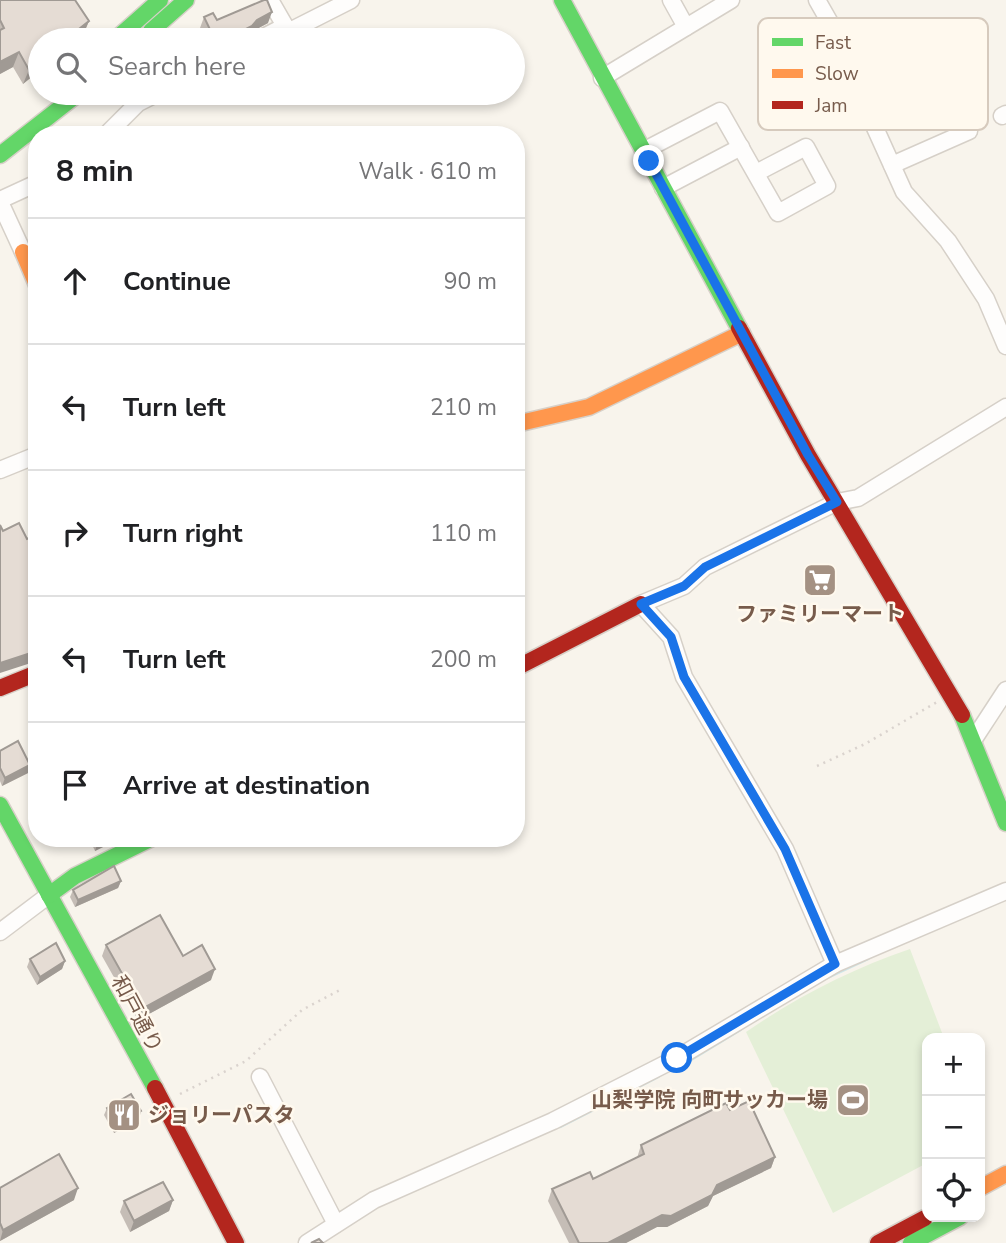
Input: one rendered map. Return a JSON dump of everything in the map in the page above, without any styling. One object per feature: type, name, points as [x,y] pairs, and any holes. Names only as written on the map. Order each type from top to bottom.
[{"type":"main road","points":[[128,28],[160,0]]},
{"type":"main road","points":[[154,28],[186,0]]},
{"type":"main road","points":[[562,0],[808,455],[951,693],[974,739],[1006,823]]},
{"type":"main road","points":[[0,134],[37,105]]},
{"type":"main road","points":[[39,126],[65,105]]},
{"type":"main road","points":[[0,155],[28,134]]},
{"type":"main road","points":[[23,252],[28,264]]},
{"type":"main road","points":[[525,422],[589,407],[742,333]]},
{"type":"main road","points":[[525,663],[641,604]]},
{"type":"main road","points":[[0,688],[28,677]]},
{"type":"main road","name":"和戸通り","points":[[0,805],[236,1243]]},
{"type":"main road","points":[[49,895],[75,876],[134,847]]},
{"type":"main road","points":[[985,1185],[1006,1174]]},
{"type":"main road","points":[[985,1204],[1006,1193]]},
{"type":"main road","points":[[878,1243],[922,1220]]},
{"type":"main road","points":[[911,1243],[951,1222]]},
{"type":"street","points":[[270,0],[285,26],[281,28]]},
{"type":"street","points":[[296,28],[351,0]]},
{"type":"street","points":[[671,0],[686,27]]},
{"type":"street","points":[[602,78],[731,0]]},
{"type":"street","points":[[817,0],[827,18]]},
{"type":"street","points":[[115,126],[136,105]]},
{"type":"street","points":[[643,151],[720,111],[778,214],[827,186],[806,147],[756,173]]},
{"type":"street","points":[[51,117],[54,126]]},
{"type":"street","points":[[876,130],[905,192],[948,241],[985,299],[1006,346]]},
{"type":"street","points":[[892,165],[969,131]]},
{"type":"street","points":[[663,188],[741,147]]},
{"type":"street","points":[[23,252],[0,201],[28,187]]},
{"type":"street","points":[[835,964],[785,849],[684,677],[671,637],[641,604],[684,586],[705,567],[837,502],[858,498],[1006,407]]},
{"type":"street","points":[[0,470],[28,459]]},
{"type":"street","points":[[974,739],[1006,690]]},
{"type":"street","points":[[307,1243],[374,1200],[552,1121],[677,1058],[835,964],[1006,891]]},
{"type":"street","points":[[0,932],[49,895]]},
{"type":"street","points":[[260,1077],[336,1224]]},
{"type":"path","points":[[817,766],[865,744],[951,693]]},
{"type":"path","points":[[162,1104],[246,1061],[302,1010],[340,990]]},
{"type":"green space","name":"山梨学院 向町サッカー場","points":[[910,949],[942,1033],[922,1033],[922,1166],[833,1213],[746,1032],[785,1007],[867,965]]},
{"type":"building","points":[[0,0],[75,0],[89,21],[80,28],[28,28],[28,68],[19,52],[0,62],[0,30],[4,28],[0,20]]},
{"type":"building","points":[[264,0],[267,0],[272,12],[248,28],[209,28],[204,17],[213,13],[217,20]]},
{"type":"building","points":[[19,523],[28,539],[28,654],[0,663],[0,525],[3,531]]},
{"type":"building","points":[[18,741],[28,766],[5,778],[0,768],[0,751]]},
{"type":"building","points":[[114,866],[121,881],[78,900],[73,890]]},
{"type":"building","points":[[160,915],[183,956],[202,945],[215,969],[142,1009],[106,945]]},
{"type":"building","points":[[56,943],[65,961],[40,977],[30,959]]},
{"type":"building","points":[[131,1094],[141,1111],[117,1125],[107,1108]]},
{"type":"building","points":[[749,1101],[775,1157],[717,1185],[712,1195],[671,1216],[662,1215],[608,1243],[579,1243],[552,1189],[590,1172],[593,1179],[644,1154],[641,1145],[726,1103],[730,1110]]},
{"type":"building","points":[[59,1154],[78,1188],[3,1230],[0,1223],[0,1188]]},
{"type":"building","points":[[163,1182],[173,1200],[134,1221],[124,1201]]},
{"type":"waterway","points":[[825,978],[868,958]]},
{"type":"waterway","points":[[684,1063],[740,1029]]},
{"type":"waterway","points":[[560,1126],[658,1076]]},
{"type":"traffic: fast","points":[[128,28],[160,0]]},
{"type":"traffic: fast","points":[[154,28],[186,0]]},
{"type":"traffic: fast","points":[[562,0],[739,328]]},
{"type":"traffic: fast","points":[[37,126],[64,105]]},
{"type":"traffic: fast","points":[[0,155],[28,133]]},
{"type":"traffic: fast","points":[[962,715],[1006,823]]},
{"type":"traffic: fast","points":[[0,805],[155,1088]]},
{"type":"traffic: fast","points":[[49,895],[75,876],[134,847]]},
{"type":"traffic: fast","points":[[911,1243],[951,1222]]},
{"type":"traffic: slow","points":[[23,252],[28,264]]},
{"type":"traffic: slow","points":[[525,422],[589,407],[742,333]]},
{"type":"traffic: slow","points":[[985,1185],[1006,1174]]},
{"type":"traffic: jam","points":[[739,328],[808,455],[962,715]]},
{"type":"traffic: jam","points":[[525,663],[641,604]]},
{"type":"traffic: jam","points":[[0,688],[28,677]]},
{"type":"traffic: jam","points":[[155,1088],[236,1243]]},
{"type":"traffic: jam","points":[[878,1243],[922,1220]]},
{"type":"place","name":"ファミリーマート","points":[[820,580]]},
{"type":"place","name":"山梨学院 向町サッカー場","points":[[853,1100]]},
{"type":"place","name":"ジョリーパスタ","points":[[124,1115]]},
{"type":"route","points":[[649,161],[808,455],[837,502],[705,567],[684,586],[641,604],[671,637],[684,677],[746,778],[785,849],[835,964],[677,1058]]}]
